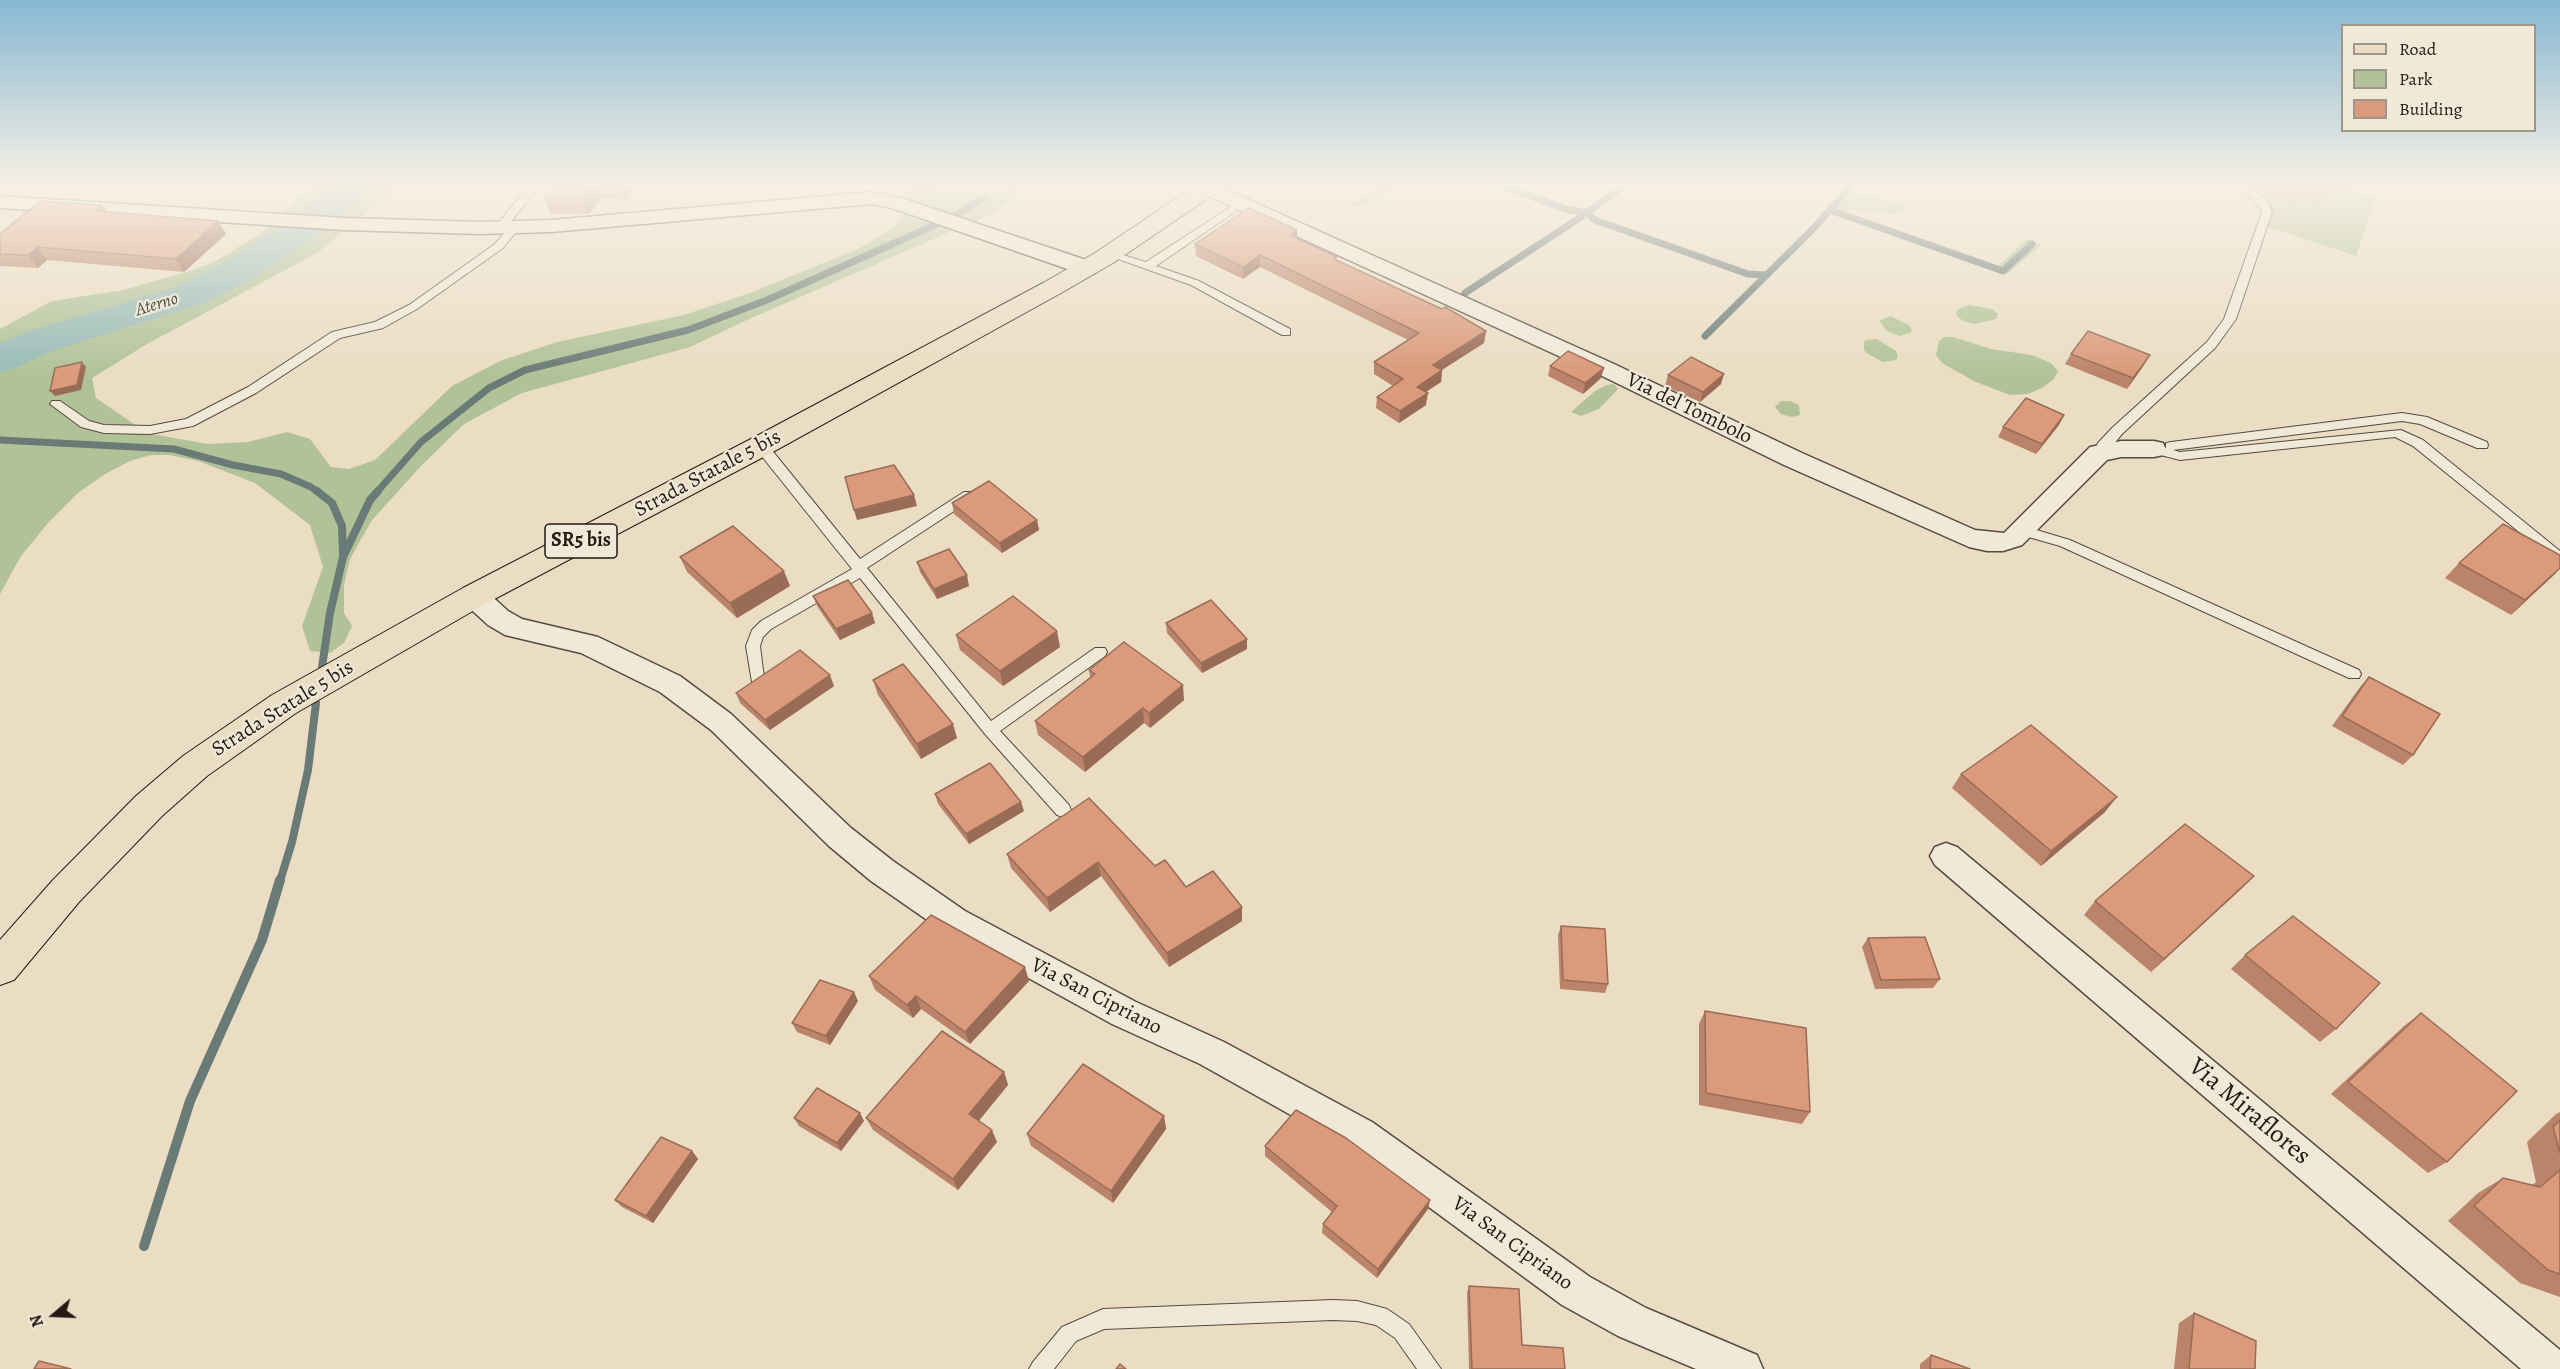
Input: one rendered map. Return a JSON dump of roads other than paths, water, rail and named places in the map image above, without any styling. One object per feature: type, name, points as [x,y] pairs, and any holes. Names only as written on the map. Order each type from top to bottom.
[{"type":"main road","name":"Strada Statale 5 bis","points":[[0,968],[66,891],[149,806],[195,766],[284,704],[474,596],[761,446],[1098,261],[1119,247]]},
{"type":"street","points":[[1049,247],[1098,261]]},
{"type":"street","name":"Via del Tombolo","points":[[1342,247],[1953,533],[1987,542],[2004,542],[2023,531],[2099,453]]},
{"type":"street","points":[[2099,453],[2121,449],[2154,449]]},
{"type":"street","name":"Via San Cipriano","points":[[474,596],[498,618],[515,628],[588,644],[670,684],[721,722],[840,837],[882,871],[954,921],[1052,976],[1134,1018],[1212,1053],[1305,1103],[1359,1134],[1576,1291],[1632,1322],[1743,1369]]},
{"type":"street","name":"Via Miraflores","points":[[1946,856],[2552,1369]]},
{"type":"lane","points":[[56,404],[85,424],[104,429],[150,430],[189,423],[259,386],[336,335],[379,325],[408,310],[498,247]]},
{"type":"lane","points":[[1148,266],[1176,247]]},
{"type":"lane","points":[[2099,453],[2117,431],[2211,345],[2230,319],[2255,247]]},
{"type":"lane","points":[[1098,261],[1148,266],[1195,283],[1286,332]]},
{"type":"lane","points":[[2154,449],[2402,417],[2423,420],[2482,445]]},
{"type":"lane","points":[[2154,449],[2180,456],[2396,433],[2418,443],[2560,558]]},
{"type":"lane","points":[[761,446],[990,730],[1063,810]]},
{"type":"lane","points":[[757,678],[753,646],[757,634],[766,625],[859,569],[977,490]]},
{"type":"lane","points":[[2023,531],[2066,543],[2354,674]]},
{"type":"lane","points":[[990,730],[1100,652]]},
{"type":"lane","points":[[1040,1369],[1069,1334],[1103,1319],[1333,1310],[1357,1311],[1380,1316],[1402,1331],[1430,1369]]},
{"type":"waterway","name":"Aterno","points":[[0,359],[37,342],[187,296],[231,275],[274,247]]},
{"type":"waterway","points":[[376,493],[421,442],[489,388],[525,370],[688,330],[767,300],[886,247]]},
{"type":"waterway","points":[[1465,293],[1535,247]]},
{"type":"waterway","points":[[1671,247],[1748,274],[1765,275]]},
{"type":"waterway","points":[[1705,336],[1795,247]]},
{"type":"waterway","points":[[1935,247],[2003,271],[2029,247]]},
{"type":"waterway","points":[[0,440],[174,449],[233,465],[281,474],[319,493]]},
{"type":"waterway","points":[[317,491],[332,503],[342,526],[343,554]]},
{"type":"waterway","points":[[322,667],[330,613],[343,557],[370,500],[378,491]]},
{"type":"waterway","points":[[280,881],[292,842],[308,770],[316,703]]},
{"type":"waterway","points":[[144,1246],[190,1101],[262,940],[280,880]]}]
